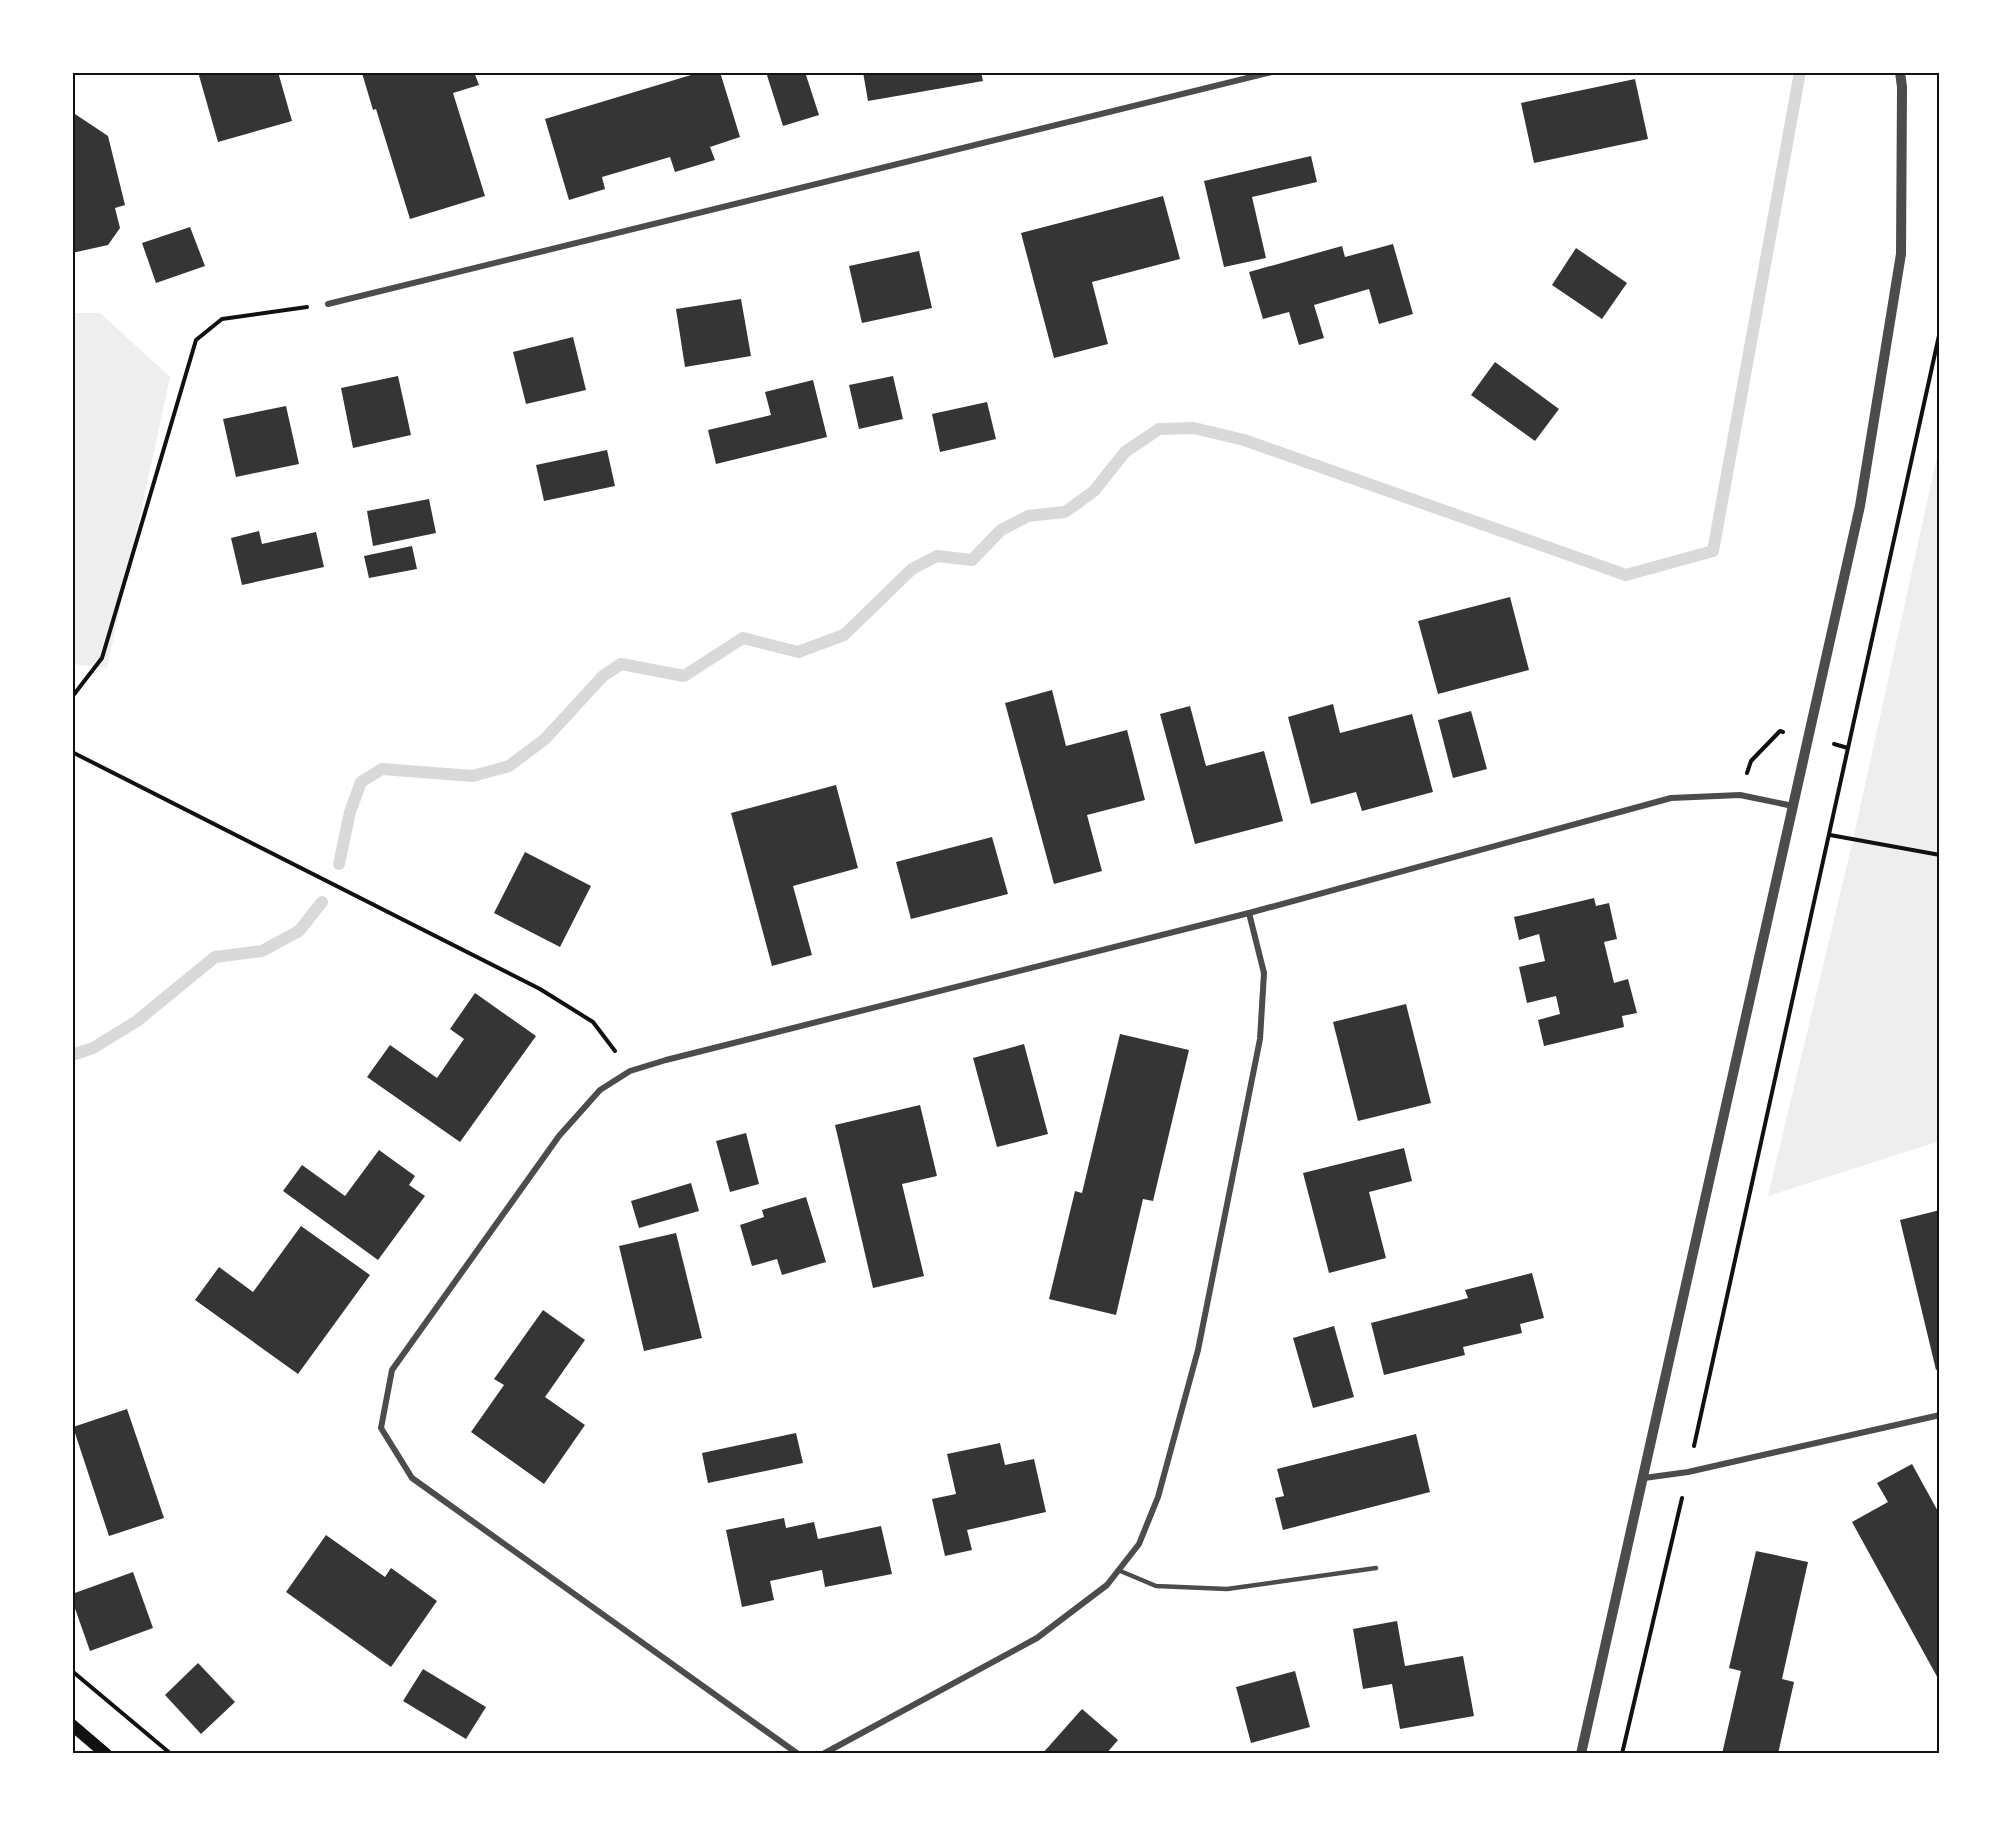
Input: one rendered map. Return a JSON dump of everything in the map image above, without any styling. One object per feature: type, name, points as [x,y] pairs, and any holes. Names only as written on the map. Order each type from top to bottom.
[{"type":"main road","points":[[72,1725],[106,1754]]},
{"type":"street","points":[[327,304],[1272,72]]},
{"type":"street","points":[[1581,1754],[1860,506],[1902,254],[1902,87],[1900,72]]},
{"type":"street","points":[[798,1754],[412,1478],[381,1428],[392,1370],[559,1136],[600,1090],[630,1071],[666,1060],[1249,913],[1671,798],[1740,795],[1793,806]]},
{"type":"street","points":[[823,1754],[1037,1638],[1107,1585],[1139,1544],[1158,1497],[1198,1350],[1260,1039],[1264,973],[1249,913]]},
{"type":"street","points":[[1644,1478],[1688,1472],[1940,1415]]},
{"type":"lane","points":[[1118,1570],[1156,1586],[1227,1589],[1376,1568]]},
{"type":"path","points":[[72,697],[102,658],[196,340],[222,319],[327,304]]},
{"type":"path","points":[[1622,1754],[1688,1472],[1940,331]]},
{"type":"path","points":[[72,752],[540,989],[593,1022],[630,1071]]},
{"type":"path","points":[[1830,835],[1940,855]]},
{"type":"path","points":[[72,1671],[171,1754]]},
{"type":"shaded area","points":[[72,313],[100,313],[170,377],[107,668],[72,664]]},
{"type":"shaded area","points":[[1940,443],[1940,1141],[1768,1196],[1853,840]]},
{"type":"building","points":[[198,72],[278,72],[292,121],[218,142]]},
{"type":"building","points":[[474,72],[479,85],[453,93],[485,196],[410,219],[376,109],[373,110],[362,73]]},
{"type":"building","points":[[701,72],[720,72],[740,137],[710,147],[715,160],[675,172],[670,157],[602,177],[605,189],[569,200],[545,119]]},
{"type":"building","points":[[766,72],[805,72],[819,115],[783,126]]},
{"type":"building","points":[[863,72],[981,72],[983,81],[868,101]]},
{"type":"building","points":[[1635,79],[1648,139],[1534,163],[1521,103]]},
{"type":"building","points":[[72,112],[108,136],[125,205],[115,208],[120,228],[108,245],[72,253]]},
{"type":"building","points":[[1311,156],[1317,182],[1252,197],[1266,258],[1224,267],[1204,181]]},
{"type":"building","points":[[1163,196],[1180,259],[1092,282],[1108,344],[1054,358],[1021,233]]},
{"type":"building","points":[[190,227],[205,266],[156,283],[142,243]]},
{"type":"building","points":[[1393,244],[1413,314],[1379,324],[1369,289],[1314,305],[1324,338],[1299,345],[1289,312],[1263,319],[1249,272],[1342,246],[1345,257]]},
{"type":"building","points":[[1576,248],[1627,283],[1602,319],[1552,285]]},
{"type":"building","points":[[919,251],[932,308],[862,323],[849,266]]},
{"type":"building","points":[[741,299],[751,356],[685,367],[676,309]]},
{"type":"building","points":[[573,337],[586,390],[526,404],[513,352]]},
{"type":"building","points":[[1495,362],[1559,409],[1535,441],[1471,395]]},
{"type":"building","points":[[398,376],[411,435],[353,448],[341,388]]},
{"type":"building","points":[[893,376],[903,419],[859,429],[849,385]]},
{"type":"building","points":[[813,380],[827,437],[716,464],[708,430],[771,415],[765,392]]},
{"type":"building","points":[[987,402],[996,439],[940,452],[932,414]]},
{"type":"building","points":[[286,406],[299,464],[236,477],[223,419]]},
{"type":"building","points":[[607,450],[615,486],[544,501],[536,465]]},
{"type":"building","points":[[429,499],[436,533],[373,546],[367,511]]},
{"type":"building","points":[[259,531],[262,544],[316,532],[324,567],[242,585],[231,538]]},
{"type":"building","points":[[412,546],[417,569],[369,578],[364,556]]},
{"type":"building","points":[[1510,597],[1529,670],[1438,694],[1418,621]]},
{"type":"building","points":[[1052,690],[1066,746],[1127,730],[1145,800],[1087,815],[1102,871],[1054,884],[1005,703]]},
{"type":"building","points":[[1333,704],[1340,733],[1412,714],[1433,792],[1362,811],[1356,792],[1311,804],[1288,717]]},
{"type":"building","points":[[1190,706],[1206,766],[1264,751],[1283,821],[1195,844],[1160,714]]},
{"type":"building","points":[[1471,711],[1487,769],[1453,778],[1438,720]]},
{"type":"building","points":[[836,785],[858,868],[793,886],[812,955],[772,966],[731,813]]},
{"type":"building","points":[[992,837],[1008,894],[911,919],[896,862]]},
{"type":"building","points":[[525,852],[591,886],[560,947],[494,913]]},
{"type":"building","points":[[1594,898],[1596,906],[1609,903],[1617,939],[1604,942],[1614,983],[1628,979],[1637,1013],[1622,1016],[1624,1027],[1544,1046],[1538,1020],[1560,1014],[1556,996],[1527,1003],[1519,967],[1545,961],[1539,934],[1519,940],[1514,917]]},
{"type":"building","points":[[475,993],[536,1036],[460,1142],[367,1077],[390,1045],[437,1078],[464,1039],[450,1029]]},
{"type":"building","points":[[1406,1004],[1431,1103],[1358,1121],[1333,1022]]},
{"type":"building","points":[[1120,1034],[1189,1050],[1153,1201],[1143,1199],[1116,1315],[1049,1299],[1075,1191],[1082,1193]]},
{"type":"building","points":[[1024,1044],[1048,1134],[997,1147],[973,1058]]},
{"type":"building","points":[[920,1105],[937,1176],[902,1184],[924,1276],[873,1288],[835,1125]]},
{"type":"building","points":[[746,1133],[759,1184],[730,1192],[716,1141]]},
{"type":"building","points":[[1404,1148],[1412,1181],[1369,1192],[1386,1258],[1329,1273],[1303,1173]]},
{"type":"building","points":[[379,1150],[415,1176],[409,1185],[425,1196],[378,1260],[283,1191],[302,1165],[345,1196]]},
{"type":"building","points":[[691,1183],[699,1211],[639,1228],[631,1201]]},
{"type":"building","points":[[806,1197],[826,1262],[782,1275],[777,1259],[752,1266],[740,1225],[764,1217],[762,1210]]},
{"type":"building","points":[[1940,1210],[1940,1369],[1936,1370],[1900,1220]]},
{"type":"building","points":[[301,1226],[370,1275],[298,1374],[195,1300],[219,1267],[253,1292]]},
{"type":"building","points":[[676,1233],[702,1338],[644,1351],[619,1246]]},
{"type":"building","points":[[1532,1273],[1544,1318],[1520,1324],[1522,1333],[1463,1347],[1465,1355],[1384,1375],[1371,1323],[1468,1298],[1465,1290]]},
{"type":"building","points":[[543,1310],[585,1340],[545,1397],[585,1425],[544,1484],[471,1432],[504,1385],[494,1379]]},
{"type":"building","points":[[1334,1326],[1354,1397],[1313,1408],[1293,1338]]},
{"type":"building","points":[[127,1409],[164,1518],[109,1536],[73,1427]]},
{"type":"building","points":[[796,1433],[803,1463],[708,1483],[702,1453]]},
{"type":"building","points":[[1416,1434],[1430,1492],[1283,1530],[1275,1498],[1284,1496],[1277,1469]]},
{"type":"building","points":[[1000,1443],[1005,1465],[1034,1459],[1046,1512],[967,1530],[972,1550],[945,1556],[932,1499],[956,1494],[947,1454]]},
{"type":"building","points":[[1912,1464],[1940,1515],[1940,1682],[1852,1522],[1888,1502],[1877,1483]]},
{"type":"building","points":[[784,1518],[786,1528],[814,1522],[818,1539],[881,1526],[892,1574],[825,1587],[822,1570],[770,1581],[774,1600],[742,1607],[726,1530]]},
{"type":"building","points":[[326,1535],[385,1577],[391,1568],[437,1601],[391,1667],[286,1592]]},
{"type":"building","points":[[1756,1551],[1808,1562],[1782,1679],[1794,1682],[1778,1754],[1722,1754],[1741,1671],[1729,1668]]},
{"type":"building","points":[[133,1572],[153,1628],[90,1651],[72,1600],[72,1594]]},
{"type":"building","points":[[1397,1621],[1405,1666],[1463,1656],[1474,1716],[1400,1729],[1392,1684],[1363,1689],[1353,1629]]},
{"type":"building","points":[[198,1663],[235,1702],[201,1734],[165,1695]]},
{"type":"building","points":[[423,1669],[486,1707],[466,1739],[403,1701]]},
{"type":"building","points":[[1295,1671],[1310,1727],[1251,1743],[1236,1687]]},
{"type":"building","points":[[1082,1709],[1118,1740],[1106,1754],[1042,1754]]},
{"type":"waterway","points":[[339,864],[350,812],[361,782],[382,769],[473,776],[509,766],[545,739],[603,676],[621,664],[684,676],[743,638],[798,652],[844,635],[912,569],[937,556],[972,560],[1001,530],[1028,516],[1065,512],[1094,491],[1125,452],[1159,429],[1194,428],[1244,440],[1626,575],[1713,551],[1800,72]]},
{"type":"waterway","points":[[72,1055],[93,1048],[137,1021],[215,957],[262,951],[299,931],[322,902]]}]
